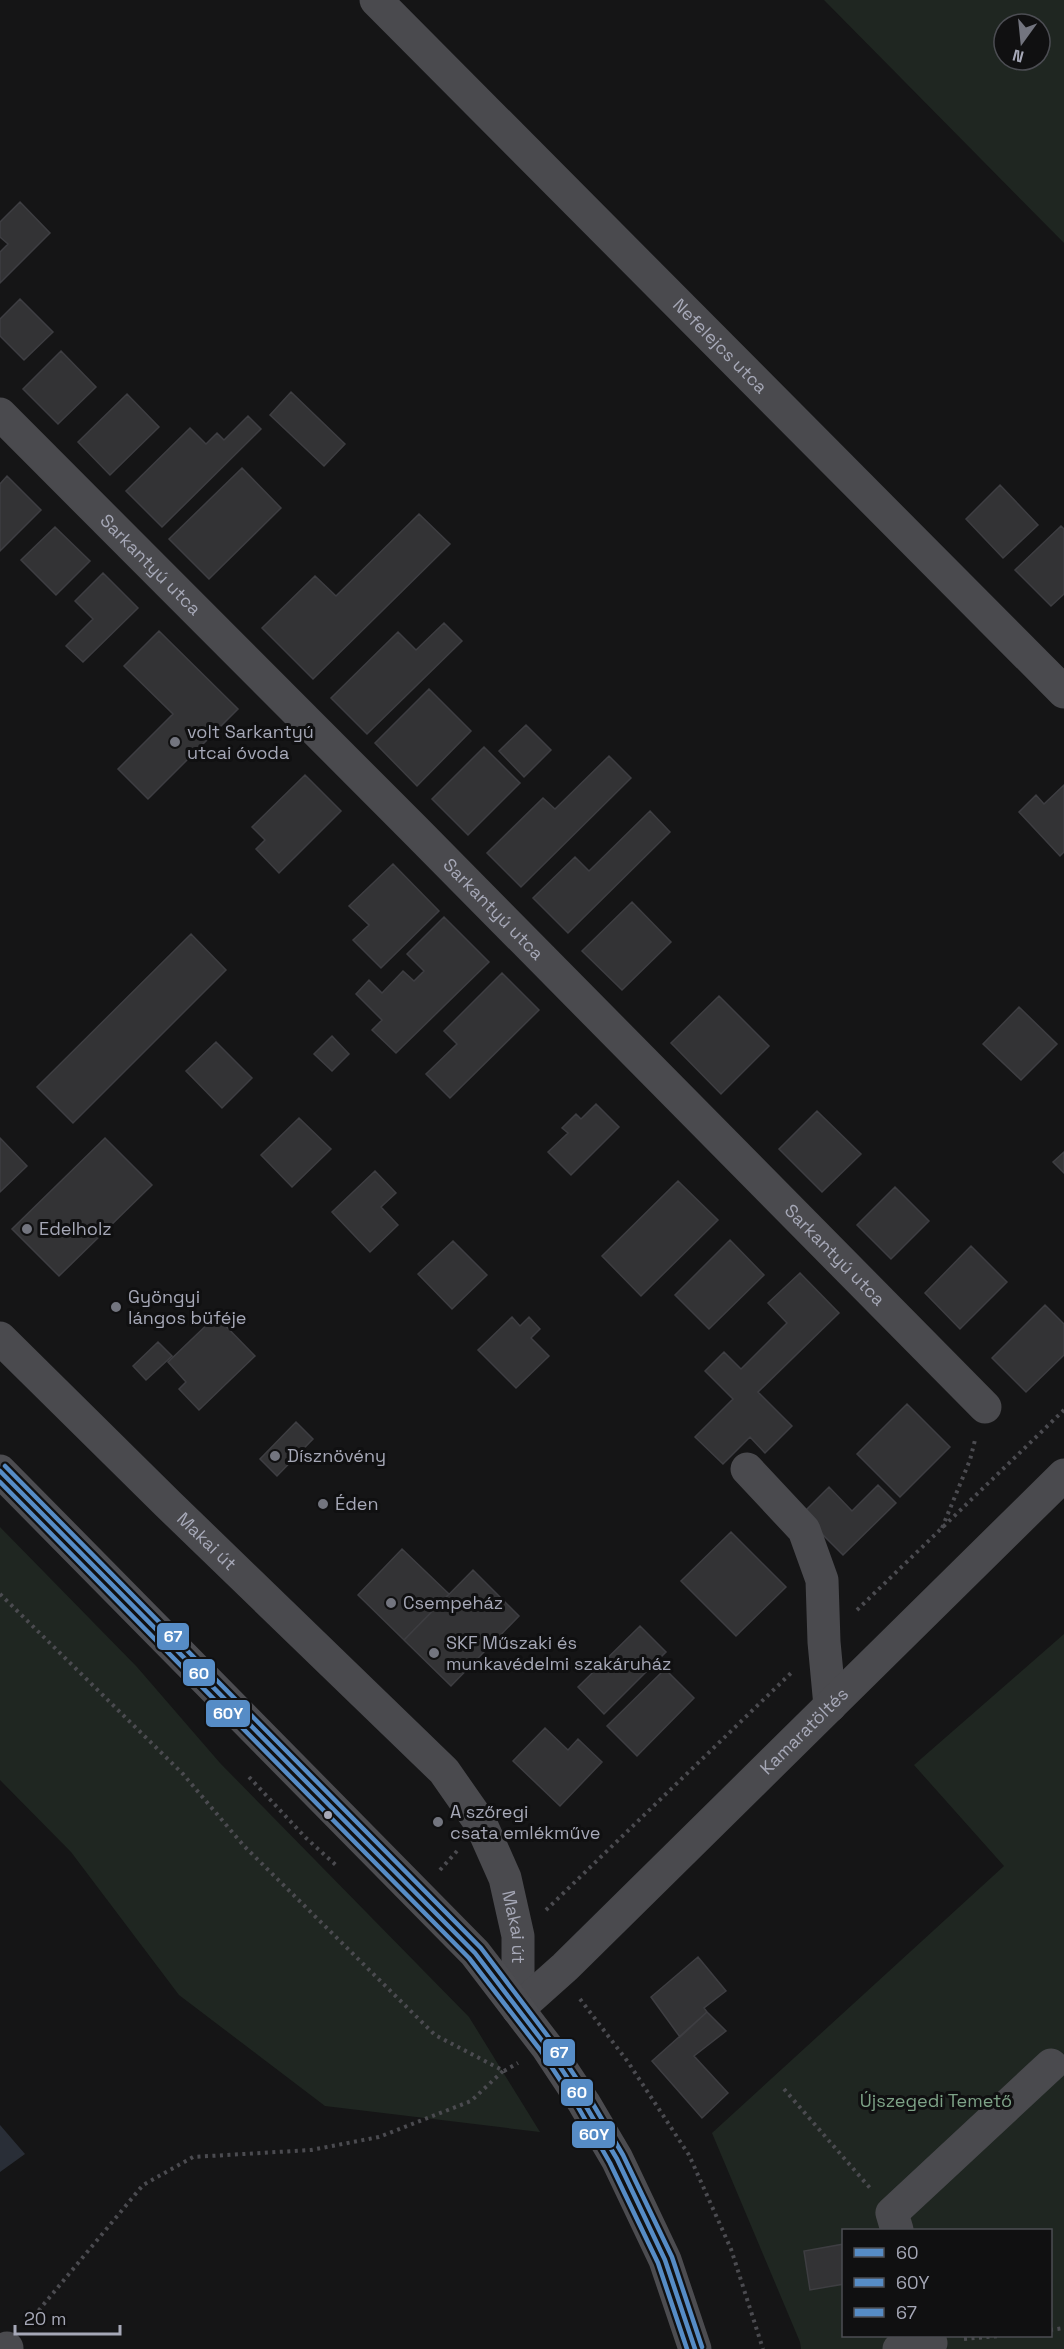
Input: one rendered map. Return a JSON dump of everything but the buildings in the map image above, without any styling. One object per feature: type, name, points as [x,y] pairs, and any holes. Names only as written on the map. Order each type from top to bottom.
[{"type":"main road","name":"Makai út","points":[[0,1471],[467,1944],[518,2009]]},
{"type":"main road","points":[[518,2009],[547,2047],[584,2103],[617,2159],[665,2260],[694,2349]]},
{"type":"street","name":"Nefelejcs utca","points":[[376,0],[1064,692]]},
{"type":"street","name":"Sarkantyú utca","points":[[0,414],[985,1407]]},
{"type":"street","name":"Makai út","points":[[0,1338],[444,1771],[481,1824],[505,1878],[518,1936],[518,2009]]},
{"type":"street","points":[[747,1469],[804,1530],[822,1580],[824,1642],[830,1706]]},
{"type":"street","name":"Kamaratöltés","points":[[518,2009],[557,1975],[1064,1475]]},
{"type":"street","points":[[894,2222],[1051,2065]]},
{"type":"street","points":[[899,2349],[931,2343],[928,2337]]},
{"type":"path","points":[[941,1530],[970,1460],[985,1407]]},
{"type":"path","points":[[518,1936],[1064,1410]]},
{"type":"path","points":[[0,1594],[183,1774],[244,1846],[435,2035],[504,2071]]},
{"type":"path","points":[[242,1769],[306,1838]]},
{"type":"path","points":[[557,1975],[582,2002],[628,2062],[689,2155],[731,2249],[763,2349]]},
{"type":"path","points":[[7,2349],[143,2185],[193,2157],[311,2150],[378,2137],[471,2100],[504,2071],[547,2047]]},
{"type":"path","points":[[784,2089],[894,2222]]},
{"type":"green space","points":[[824,0],[1064,0],[1064,243]]},
{"type":"green space","points":[[0,1527],[137,1667],[220,1763],[469,2017],[540,2132],[325,2106],[179,1995],[71,1852],[0,1780]]},
{"type":"green space","name":"Újszegedi Temető","points":[[1064,1634],[1064,2349],[801,2349],[712,2133],[1004,1866],[914,1765]]},
{"type":"shaded area","points":[[0,2125],[25,2154],[0,2172]]},
{"type":"transit line","name":"67","points":[[5,1466],[481,1948],[553,2043],[623,2155],[672,2257],[702,2347]]},
{"type":"transit line","name":"60","points":[[0,1471],[475,1953],[547,2047],[617,2159],[665,2260],[695,2349]]},
{"type":"transit line","name":"60Y","points":[[0,1482],[469,1958],[541,2051],[578,2107],[610,2163],[658,2263],[687,2349]]},
{"type":"place","name":"volt Sarkantyú utcai óvoda","points":[[175,742]]},
{"type":"place","name":"Edelholz","points":[[27,1229]]},
{"type":"place","name":"Gyöngyi lángos büféje","points":[[116,1307]]},
{"type":"place","name":"Dísznövény","points":[[275,1456]]},
{"type":"place","name":"Éden","points":[[323,1504]]},
{"type":"place","name":"Csempeház","points":[[391,1603]]},
{"type":"place","name":"SKF Műszaki és munkavédelmi szakáruház","points":[[434,1653]]},
{"type":"place","name":"A szőregi csata emlékműve","points":[[438,1822]]}]
